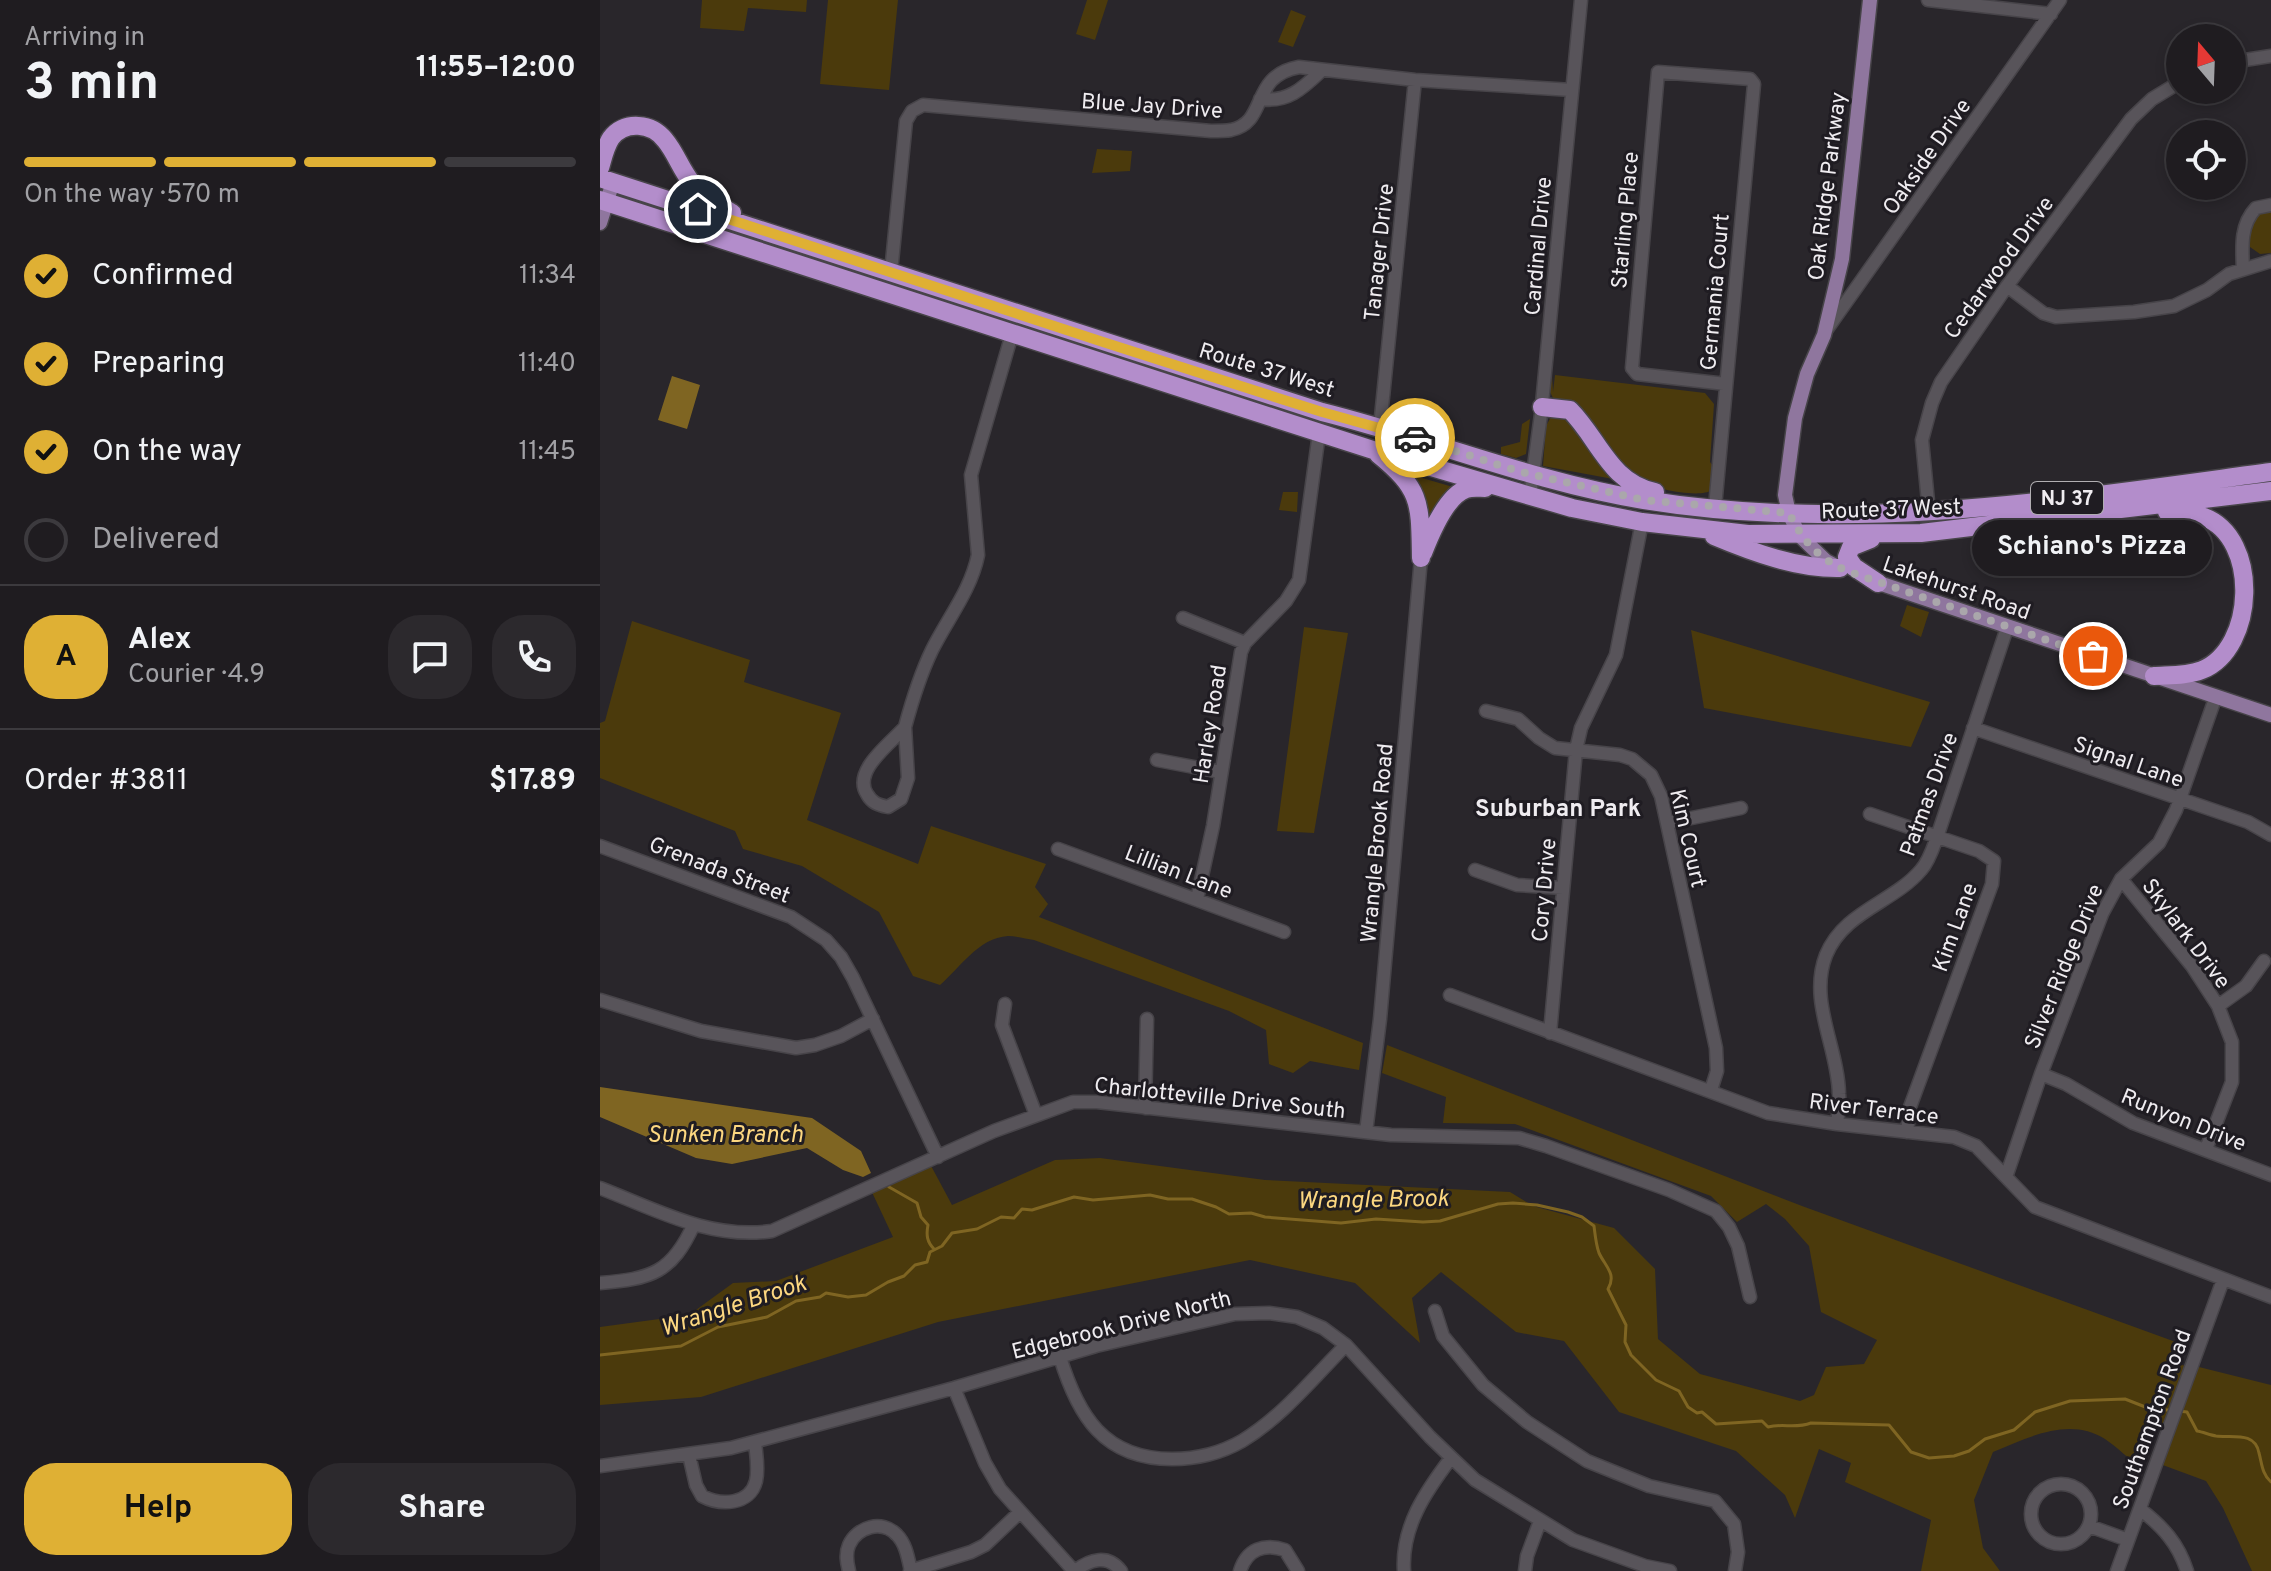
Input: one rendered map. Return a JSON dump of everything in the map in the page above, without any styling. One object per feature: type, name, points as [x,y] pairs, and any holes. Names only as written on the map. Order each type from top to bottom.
[{"type":"highway","points":[[600,168],[613,135],[634,126],[656,130],[703,195],[754,227]]},
{"type":"highway","name":"Route 37 West","points":[[607,180],[1322,412],[1534,475],[1644,500],[1789,513],[1850,515],[1929,512],[2099,495],[2271,472]]},
{"type":"highway","name":"Route 37 West","points":[[604,201],[1373,450],[1500,488],[1642,522],[1748,534],[1885,535],[1982,528],[2271,491]]},
{"type":"highway","points":[[1542,407],[1570,410],[1628,483],[1711,507]]},
{"type":"highway","points":[[1373,450],[1398,471],[1415,494],[1420,513],[1421,558]]},
{"type":"highway","points":[[1421,558],[1443,512],[1461,492],[1469,488],[1500,488]]},
{"type":"highway","points":[[2125,510],[2205,517],[2224,531],[2235,545],[2244,579],[2240,622],[2227,652],[2203,670],[2154,676]]},
{"type":"highway","points":[[1692,528],[1739,547],[1818,569],[1840,568]]},
{"type":"highway","points":[[1878,583],[1854,567],[1847,557],[1847,551],[1855,544],[1885,535]]},
{"type":"main road","name":"Oak Ridge Parkway","points":[[1789,513],[1785,495],[1795,418],[1807,374],[1824,335],[1842,259],[1870,0]]},
{"type":"main road","points":[[600,223],[607,180]]},
{"type":"main road","name":"Lakehurst Road","points":[[1789,513],[1799,535],[1826,561],[1840,568],[2007,628],[2271,715]]},
{"type":"street","name":"Cardinal Drive","points":[[1530,496],[1542,407],[1581,0]]},
{"type":"street","points":[[1928,0],[2051,14]]},
{"type":"street","name":"Oakside Drive","points":[[1824,335],[2060,0]]},
{"type":"street","points":[[2246,60],[2271,56]]},
{"type":"street","name":"Blue Jay Drive","points":[[891,272],[906,121],[916,108],[932,105],[1211,131],[1233,130],[1242,124],[1255,112],[1269,81],[1281,72],[1299,67],[1415,80],[1572,90]]},
{"type":"street","points":[[1260,99],[1278,102],[1304,87],[1322,70]]},
{"type":"street","name":"Germania Court","points":[[1658,72],[1754,80],[1726,384],[1711,507]]},
{"type":"street","name":"Starling Place","points":[[1658,72],[1631,363],[1637,374],[1726,384]]},
{"type":"street","name":"Tanager Drive","points":[[1380,427],[1415,80]]},
{"type":"street","name":"Cedarwood Drive","points":[[1929,512],[1922,440],[1941,382],[2007,286],[2131,119],[2166,90]]},
{"type":"street","points":[[2243,269],[2246,223],[2256,208],[2271,205]]},
{"type":"street","points":[[2007,286],[2043,313],[2072,318],[2174,306],[2207,290],[2229,274],[2271,261]]},
{"type":"street","points":[[905,727],[868,765],[863,777],[864,789],[877,805],[888,807],[904,795],[908,778],[905,727],[916,687],[976,566],[978,555],[971,475],[1012,334]]},
{"type":"street","name":"Harley Road","points":[[1197,899],[1213,826],[1234,685],[1245,643],[1286,601],[1299,580],[1319,433]]},
{"type":"street","name":"Cory Drive","points":[[1550,1033],[1576,750],[1581,728],[1616,655],[1642,522]]},
{"type":"street","name":"Wrangle Brook Road","points":[[1366,1132],[1382,994],[1421,558]]},
{"type":"street","points":[[1183,618],[1245,643]]},
{"type":"street","name":"Patmas Drive","points":[[1837,1124],[1840,1092],[1821,1004],[1821,978],[1826,955],[1837,936],[1853,919],[1923,869],[1937,837],[2007,628]]},
{"type":"street","name":"Silver Ridge Drive","points":[[2006,1177],[2093,936],[2121,879],[2159,843],[2179,799],[2216,696]]},
{"type":"street","name":"Kim Court","points":[[1486,711],[1518,719],[1549,745],[1620,755],[1640,765],[1658,786],[1716,1048],[1717,1071],[1711,1090]]},
{"type":"street","name":"Signal Lane","points":[[1973,728],[2248,822],[2271,835]]},
{"type":"street","points":[[1157,760],[1220,772]]},
{"type":"street","points":[[1667,823],[1741,808]]},
{"type":"street","name":"Kim Lane","points":[[1870,814],[1990,856],[1994,861],[1995,874],[1910,1107],[1907,1132]]},
{"type":"street","name":"Grenada Street","points":[[600,846],[791,917],[826,940],[841,957],[938,1157]]},
{"type":"street","name":"Lillian Lane","points":[[1058,849],[1284,932]]},
{"type":"street","points":[[1475,870],[1517,885],[1563,888]]},
{"type":"street","name":"Skylark Drive","points":[[2121,879],[2178,947],[2218,1006],[2232,1042],[2232,1082],[2206,1149]]},
{"type":"street","points":[[2218,1006],[2246,986],[2264,961]]},
{"type":"street","name":"River Terrace","points":[[1450,995],[1768,1113],[1954,1137],[1976,1146],[2035,1207],[2223,1280],[2270,1294]]},
{"type":"street","points":[[600,1000],[701,1031],[796,1048],[841,1036],[873,1019]]},
{"type":"street","points":[[1005,1004],[1002,1025],[1036,1115]]},
{"type":"street","points":[[1145,1108],[1147,1019]]},
{"type":"street","name":"Runyon Drive","points":[[2041,1074],[2066,1084],[2133,1123],[2271,1175]]},
{"type":"street","name":"Charlotteville Drive South","points":[[600,1188],[694,1224],[734,1234],[772,1231],[1036,1115],[1073,1102],[1097,1102],[1366,1132],[1519,1138],[1655,1185],[1711,1208],[1729,1227],[1738,1246],[1750,1297]]},
{"type":"street","points":[[600,1283],[633,1281],[666,1268],[685,1245],[694,1224]]},
{"type":"street","name":"Southampton Road","points":[[2117,1571],[2223,1280]]},
{"type":"street","points":[[1435,1311],[1443,1336],[1483,1385],[1527,1422],[1587,1461],[1649,1486],[1715,1501],[1734,1524],[1738,1552],[1735,1571]]},
{"type":"street","name":"Edgebrook Drive North","points":[[600,1466],[714,1452],[954,1388],[1096,1346],[1235,1314],[1269,1313],[1297,1317],[1323,1328],[1346,1345],[1475,1480],[1573,1540],[1645,1566],[1670,1571]]},
{"type":"street","points":[[1060,1357],[1068,1385],[1077,1402],[1106,1440],[1122,1450],[1140,1455],[1160,1459],[1194,1459],[1233,1445],[1273,1418],[1346,1345]]},
{"type":"street","points":[[954,1388],[985,1463],[1000,1489],[1020,1512],[1075,1571],[1099,1559],[1117,1565],[1121,1571]]},
{"type":"street","points":[[689,1455],[702,1496],[727,1503],[741,1500],[753,1487],[757,1470],[755,1442]]},
{"type":"street","points":[[1404,1571],[1403,1554],[1410,1527],[1427,1491],[1451,1458]]},
{"type":"street","points":[[2052,1485],[2071,1486],[2086,1498],[2090,1507],[2089,1526],[2077,1540],[2050,1542],[2035,1531],[2031,1523],[2032,1504],[2043,1489],[2052,1485]]},
{"type":"street","points":[[2140,1509],[2169,1534],[2187,1571]]},
{"type":"street","points":[[849,1571],[847,1551],[859,1532],[878,1527],[892,1531],[901,1539],[910,1571],[932,1568],[985,1545],[1020,1512]]},
{"type":"street","points":[[1525,1571],[1540,1521]]},
{"type":"street","points":[[2089,1526],[2128,1540]]},
{"type":"street","points":[[1240,1571],[1247,1555],[1264,1546],[1272,1546],[1285,1550],[1298,1571]]},
{"type":"shaded area","points":[[702,0],[807,0],[806,12],[748,8],[744,31],[700,28]]},
{"type":"shaded area","points":[[828,0],[898,0],[889,90],[820,84]]},
{"type":"shaded area","points":[[1087,0],[1108,0],[1095,40],[1076,34]]},
{"type":"shaded area","points":[[1291,10],[1306,16],[1293,47],[1278,42]]},
{"type":"shaded area","points":[[1097,149],[1132,151],[1130,171],[1092,173]]},
{"type":"shaded area","points":[[2271,208],[2271,253],[2260,254],[2250,247],[2247,233],[2258,213]]},
{"type":"shaded area","points":[[1552,375],[1553,392],[1555,375],[1705,393],[1714,404],[1710,462],[1713,466],[1712,490],[1687,493],[1639,482],[1554,400],[1550,392]]},
{"type":"shaded area","points":[[1563,413],[1613,479],[1543,466],[1546,426],[1552,415]]},
{"type":"shaded area","points":[[1530,419],[1526,454],[1516,458],[1501,454],[1501,447],[1520,442],[1522,424]]},
{"type":"shaded area","points":[[1412,476],[1453,487],[1429,523]]},
{"type":"shaded area","points":[[1283,492],[1298,492],[1297,512],[1279,510]]},
{"type":"shaded area","points":[[1907,605],[1929,612],[1921,637],[1900,626]]},
{"type":"shaded area","points":[[632,621],[750,660],[744,682],[841,713],[807,820],[918,864],[931,826],[1046,864],[1035,887],[1048,904],[1039,917],[1363,1043],[1359,1070],[1310,1061],[1293,1073],[1269,1064],[1266,1030],[1229,1011],[1034,940],[1008,936],[988,942],[940,985],[913,976],[879,912],[802,866],[743,849],[735,831],[600,778],[600,723],[605,721]]},
{"type":"shaded area","points":[[1304,627],[1348,633],[1314,833],[1277,831]]},
{"type":"shaded area","points":[[1691,630],[1930,702],[1911,747],[1704,708]]},
{"type":"shaded area","points":[[1387,1045],[1802,1206],[2184,1345],[2180,1365],[2271,1385],[2271,1571],[2252,1571],[2223,1508],[2206,1481],[2160,1464],[2172,1432],[2158,1426],[2139,1467],[2105,1439],[2077,1429],[2048,1432],[1993,1452],[1974,1500],[1983,1548],[2000,1571],[1921,1571],[1931,1520],[1845,1482],[1851,1463],[1819,1449],[1795,1518],[1785,1495],[1736,1451],[1619,1412],[1564,1341],[1516,1332],[1441,1272],[1412,1298],[1420,1343],[1355,1283],[1250,1260],[938,1322],[701,1397],[600,1405],[600,1327],[689,1315],[733,1283],[776,1281],[893,1237],[870,1188],[929,1162],[952,1205],[1055,1160],[1100,1158],[1265,1180],[1510,1192],[1533,1206],[1614,1228],[1655,1269],[1658,1339],[1700,1374],[1800,1401],[1814,1395],[1826,1367],[1864,1364],[1877,1340],[1821,1312],[1809,1246],[1785,1219],[1766,1204],[1737,1222],[1711,1196],[1515,1124],[1443,1123],[1446,1097],[1382,1073]]},
{"type":"water","points":[[672,376],[700,385],[687,429],[658,420]]},
{"type":"water","name":"Sunken Branch","points":[[600,1087],[812,1118],[861,1151],[871,1173],[863,1177],[843,1170],[807,1148],[732,1164],[696,1158],[600,1117]]},
{"type":"waterway","name":"Sunken Branch","points":[[889,1187],[917,1203],[921,1217],[928,1225],[928,1238],[934,1249]]},
{"type":"waterway","name":"Wrangle Brook","points":[[600,1355],[681,1346],[718,1327],[767,1317],[796,1301],[826,1293],[848,1297],[866,1295],[904,1276],[915,1265],[927,1262],[930,1252],[942,1246],[952,1233],[977,1229],[1001,1217],[1014,1218],[1022,1209],[1032,1210],[1074,1197],[1093,1200],[1150,1195],[1192,1199],[1229,1214],[1251,1213],[1265,1217],[1341,1223],[1376,1219],[1440,1221],[1498,1204],[1513,1203],[1568,1212],[1594,1226],[1599,1253],[1611,1274],[1608,1289],[1626,1325],[1625,1342],[1631,1355],[1656,1380],[1679,1391],[1688,1407],[1697,1413],[1702,1412],[1716,1424],[1762,1421],[1768,1427],[1811,1423],[1889,1425],[1911,1452],[1929,1458],[1969,1451],[1985,1439],[2014,1430],[2035,1412],[2070,1401],[2125,1399],[2153,1410],[2169,1410]]},
{"type":"waterway","name":"Wrangle Brook","points":[[2179,1411],[2187,1412],[2197,1431],[2253,1441],[2271,1482]]},
{"type":"way so far","points":[[1415,438],[1521,472],[1644,500],[1789,513],[1808,546],[1826,561],[1847,571],[2093,656]]},
{"type":"place","name":"Schiano's Pizza","points":[[2093,656]]},
{"type":"district","name":"Suburban Park","points":[[1558,808]]},
{"type":"route","points":[[698,209],[1017,315],[1322,412],[1415,438]]}]
